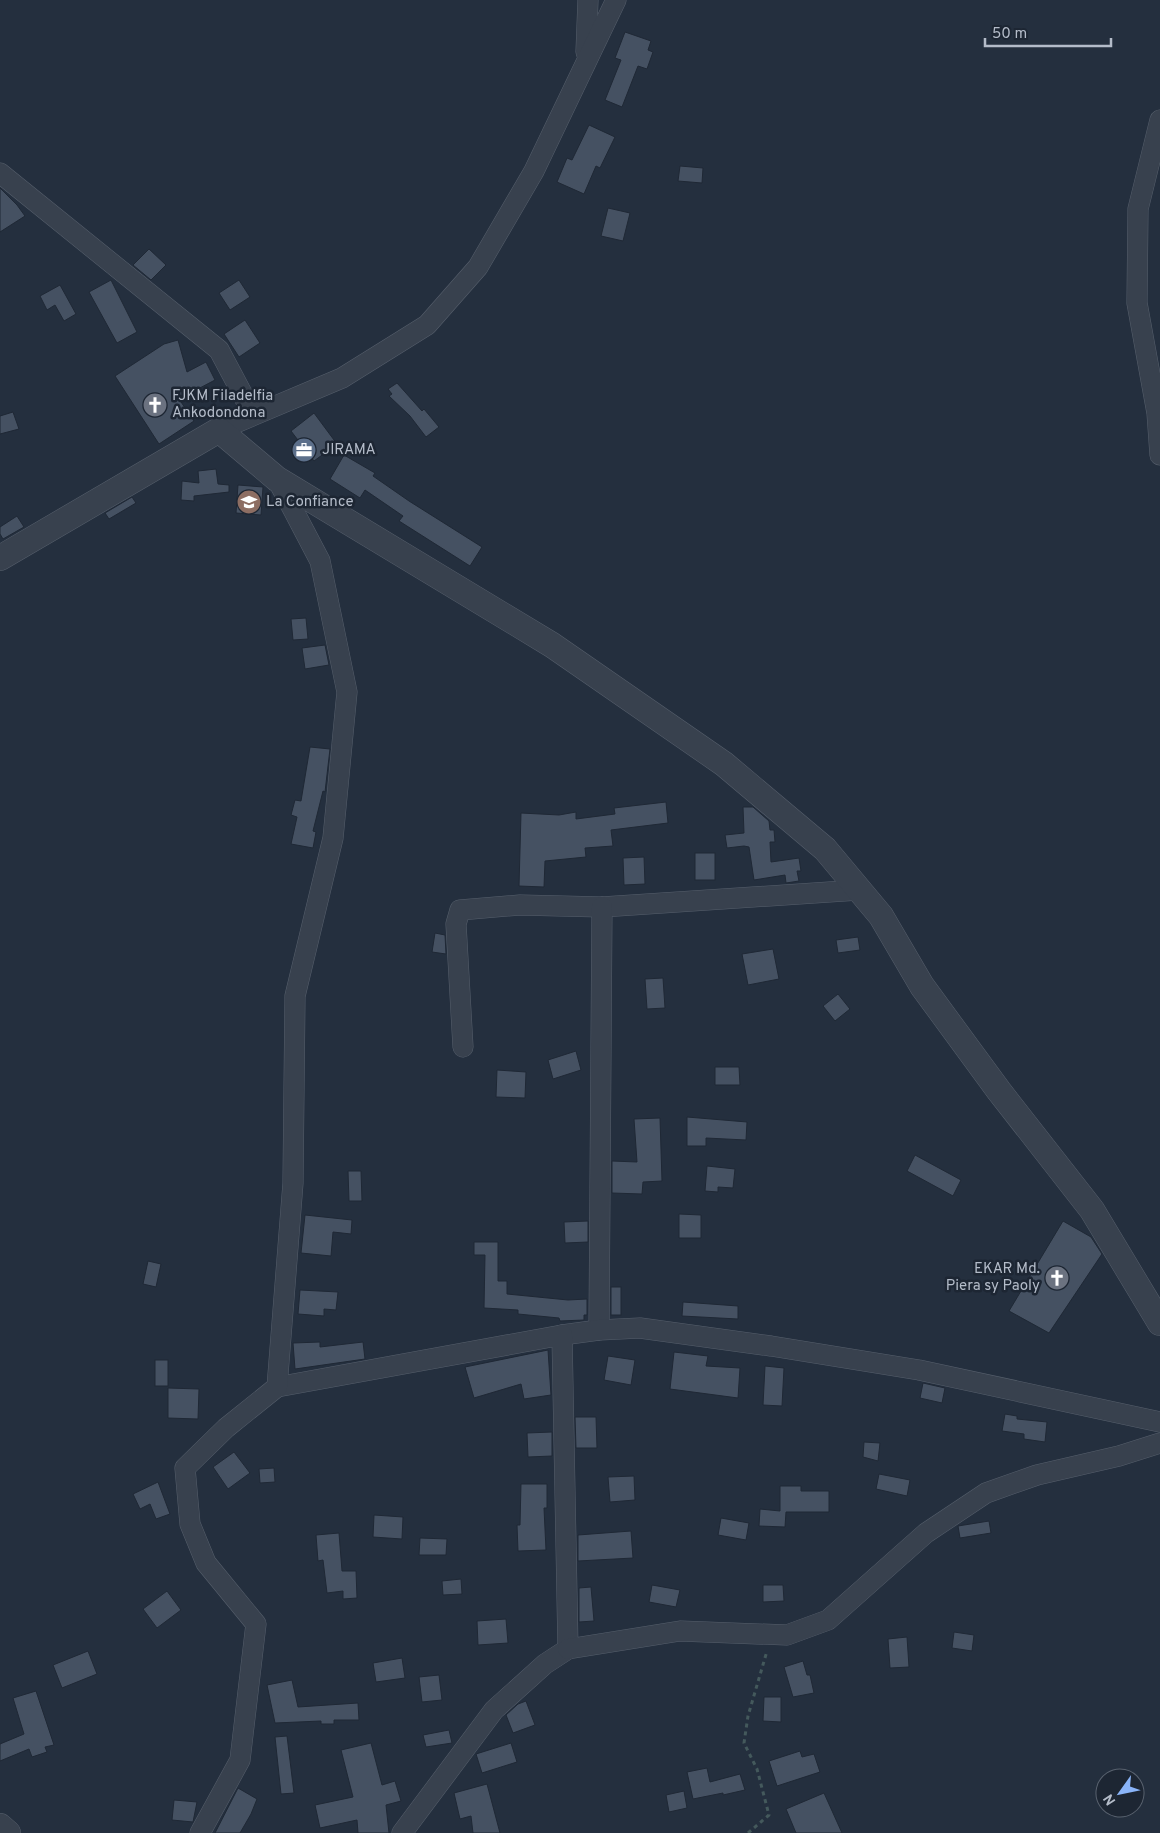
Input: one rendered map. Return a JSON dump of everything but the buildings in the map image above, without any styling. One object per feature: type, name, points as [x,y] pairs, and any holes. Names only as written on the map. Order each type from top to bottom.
[{"type":"street","points":[[586,59],[588,0]]},
{"type":"street","points":[[0,558],[219,430],[342,378],[427,325],[478,266],[534,170],[616,0]]},
{"type":"street","points":[[1160,120],[1138,209],[1137,303],[1157,413],[1160,455]]},
{"type":"street","points":[[0,173],[219,350],[253,414]]},
{"type":"street","points":[[219,430],[277,479],[552,645],[724,764],[825,849],[882,916],[928,994],[998,1091],[1092,1210],[1160,1323]]},
{"type":"street","points":[[277,479],[320,561],[347,692],[333,838],[295,996],[293,1182],[277,1387]]},
{"type":"street","points":[[463,1047],[456,924],[460,910],[520,905],[602,907],[859,890]]},
{"type":"street","points":[[599,1330],[602,907]]},
{"type":"street","points":[[200,1833],[240,1760],[256,1624],[206,1562],[190,1524],[185,1468],[226,1428],[277,1387],[562,1335],[599,1330],[640,1328],[781,1347],[918,1370],[1160,1422]]},
{"type":"street","points":[[562,1335],[568,1649]]},
{"type":"street","points":[[402,1833],[494,1710],[545,1664],[568,1649],[680,1630],[787,1635],[828,1620],[926,1534],[986,1492],[1037,1475],[1119,1456],[1160,1443]]},
{"type":"street","points":[[0,1826],[8,1833]]},
{"type":"path","points":[[748,1833],[769,1814],[757,1769],[744,1743],[748,1716],[764,1663],[770,1634]]},
{"type":"place","name":"FJKM Filadelfia Ankodondona","points":[[155,405]]},
{"type":"place","name":"JIRAMA","points":[[304,450]]},
{"type":"place","name":"La Confiance","points":[[249,502]]},
{"type":"place","name":"EKAR Md. Piera sy Paoly","points":[[1057,1278]]}]
